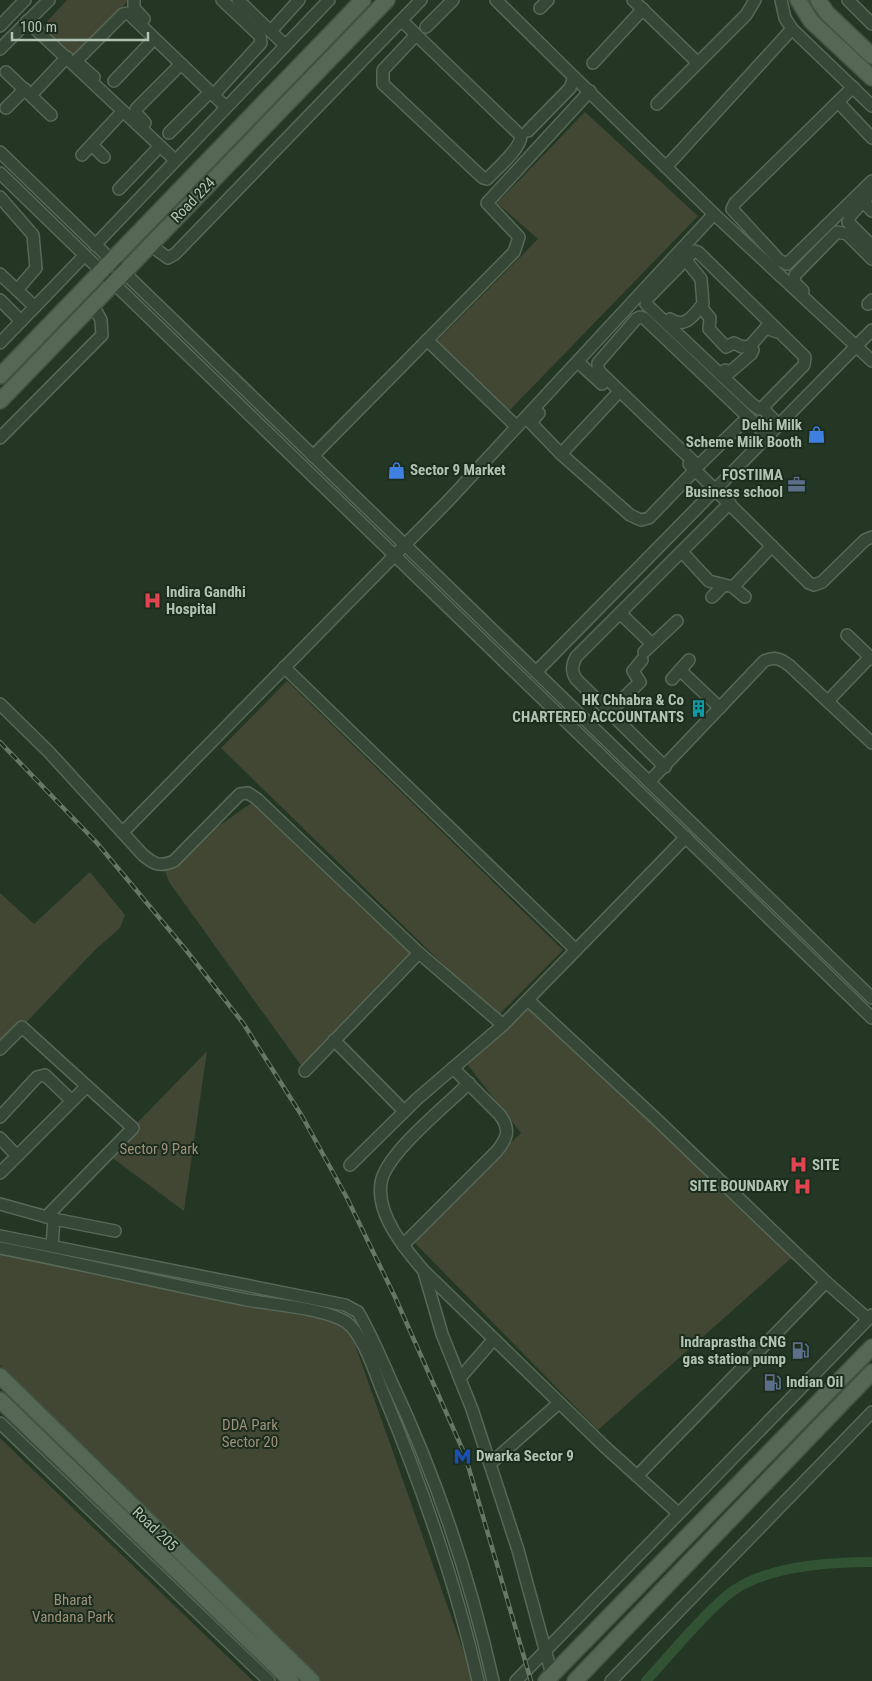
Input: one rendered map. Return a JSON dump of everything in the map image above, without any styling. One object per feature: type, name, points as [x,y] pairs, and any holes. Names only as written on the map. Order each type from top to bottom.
[{"type":"main road","name":"Road 224","points":[[0,376],[363,0]]},
{"type":"main road","name":"Road 224","points":[[0,400],[386,0]]},
{"type":"main road","points":[[798,0],[811,21],[872,78]]},
{"type":"main road","points":[[818,0],[827,13],[872,56]]},
{"type":"main road","points":[[549,1678],[872,1347]]},
{"type":"main road","points":[[575,1681],[872,1372]]},
{"type":"main road","name":"Road 205","points":[[0,1376],[312,1681]]},
{"type":"main road","name":"Road 205","points":[[0,1400],[291,1681]]},
{"type":"street","points":[[0,26],[25,0]]},
{"type":"street","points":[[0,49],[49,0]]},
{"type":"street","points":[[134,0],[133,6],[136,12],[229,105]]},
{"type":"street","points":[[169,132],[214,91],[261,43],[260,36],[222,0]]},
{"type":"street","points":[[238,0],[285,45]]},
{"type":"street","points":[[271,31],[299,0]]},
{"type":"street","points":[[95,245],[329,0]]},
{"type":"street","points":[[150,245],[168,258],[175,254],[422,0]]},
{"type":"street","points":[[426,28],[453,0]]},
{"type":"street","points":[[496,0],[714,214],[791,281],[859,344],[872,361]]},
{"type":"street","points":[[634,0],[697,62]]},
{"type":"street","points":[[657,104],[746,15],[755,0]]},
{"type":"street","points":[[781,0],[785,18],[792,29],[872,106]]},
{"type":"street","points":[[848,0],[872,24]]},
{"type":"street","points":[[593,63],[643,10]]},
{"type":"street","points":[[94,76],[79,64],[78,59],[123,14],[128,13],[181,64],[214,91]]},
{"type":"street","points":[[27,21],[176,160]]},
{"type":"street","points":[[402,21],[525,135],[537,151]]},
{"type":"street","points":[[666,166],[792,29]]},
{"type":"street","points":[[416,35],[383,70],[382,80],[384,87],[485,180],[514,151],[525,135],[570,88],[574,77]]},
{"type":"street","points":[[114,81],[154,39]]},
{"type":"street","points":[[6,108],[28,92],[67,58]]},
{"type":"street","points":[[155,134],[136,113],[136,109],[181,64]]},
{"type":"street","points":[[6,72],[51,115]]},
{"type":"street","points":[[854,87],[734,203],[732,209],[779,260],[787,264],[872,180]]},
{"type":"street","points":[[313,456],[514,252],[519,237],[487,204],[590,91]]},
{"type":"street","points":[[838,102],[872,138]]},
{"type":"street","points":[[82,155],[123,111]]},
{"type":"street","points":[[92,145],[104,157]]},
{"type":"street","points":[[119,189],[160,146]]},
{"type":"street","points":[[0,152],[95,245],[106,266],[395,554],[872,1018]]},
{"type":"street","points":[[0,172],[84,256],[106,266]]},
{"type":"street","points":[[870,239],[848,222],[850,216],[872,192]]},
{"type":"street","points":[[0,197],[33,234],[36,268],[17,290]]},
{"type":"street","points":[[863,202],[872,211]]},
{"type":"street","points":[[695,470],[648,518],[641,520],[630,515],[561,454],[531,422],[630,305],[714,214]]},
{"type":"street","points":[[791,281],[795,274],[840,231],[847,234],[872,259]]},
{"type":"street","points":[[762,408],[806,362],[805,356],[698,252],[692,252],[646,302],[648,307],[725,373],[735,388],[756,407],[762,408],[779,425]]},
{"type":"street","points":[[0,343],[84,256]]},
{"type":"street","points":[[666,322],[670,320],[677,324],[684,323],[704,302],[701,279],[685,259]]},
{"type":"street","points":[[0,274],[35,307]]},
{"type":"street","points":[[118,278],[313,456],[872,998]]},
{"type":"street","points":[[791,281],[820,308]]},
{"type":"street","points":[[0,438],[102,335],[101,320],[93,304]]},
{"type":"street","points":[[2,305],[21,321]]},
{"type":"street","points":[[630,305],[768,436]]},
{"type":"street","points":[[701,307],[710,318],[708,329],[724,346],[732,343],[742,347],[750,346],[766,328],[775,333],[778,331]]},
{"type":"street","points":[[640,316],[600,360],[598,369],[696,465],[698,466],[748,417]]},
{"type":"street","points":[[536,672],[872,330]]},
{"type":"street","points":[[427,340],[517,427]]},
{"type":"street","points":[[859,344],[872,352]]},
{"type":"street","points":[[725,373],[752,352],[750,346]]},
{"type":"street","points":[[581,365],[730,503],[804,579],[814,584],[822,582],[865,540],[872,537]]},
{"type":"street","points":[[123,832],[449,500],[517,427],[581,365]]},
{"type":"street","points":[[561,454],[615,396]]},
{"type":"street","points":[[665,767],[576,679],[572,673],[572,665],[576,657],[730,503]]},
{"type":"street","points":[[712,597],[728,586],[772,546]]},
{"type":"street","points":[[682,552],[709,581],[728,586],[745,597]]},
{"type":"street","points":[[620,613],[646,652]]},
{"type":"street","points":[[609,712],[644,686],[633,671],[646,652],[677,621]]},
{"type":"street","points":[[828,702],[871,658],[847,635]]},
{"type":"street","points":[[649,782],[764,661],[773,657],[782,660],[790,666],[872,743]]},
{"type":"street","points":[[689,660],[676,674],[720,708]]},
{"type":"street","points":[[284,667],[576,950]]},
{"type":"street","points":[[0,704],[154,865],[163,866],[174,861],[240,794],[248,793],[273,812],[419,953],[503,1026]]},
{"type":"street","points":[[350,1165],[404,1111],[503,1026],[686,837]]},
{"type":"street","points":[[305,1071],[419,953]]},
{"type":"street","points":[[516,1681],[870,1317],[826,1282],[654,1117],[528,1000]]},
{"type":"street","points":[[0,1049],[22,1027],[132,1128],[50,1218],[52,1246]]},
{"type":"street","points":[[334,1040],[404,1111]]},
{"type":"street","points":[[403,1245],[496,1152],[507,1136],[506,1124],[453,1068]]},
{"type":"street","points":[[0,1117],[37,1077],[42,1075],[46,1075],[72,1101]]},
{"type":"street","points":[[469,1083],[395,1156],[382,1177],[380,1185],[382,1204],[403,1245],[424,1271],[559,1403],[678,1513]]},
{"type":"street","points":[[0,1173],[87,1086]]},
{"type":"street","points":[[0,1138],[17,1156]]},
{"type":"street","points":[[0,1204],[50,1218],[115,1231]]},
{"type":"street","points":[[0,1236],[345,1305],[358,1312],[400,1399],[440,1501],[483,1639],[492,1681]]},
{"type":"street","points":[[0,1248],[201,1291],[324,1313],[347,1322],[354,1329],[372,1365],[414,1468],[468,1638],[478,1681]]},
{"type":"street","points":[[424,1271],[442,1334],[460,1378],[518,1550],[546,1651],[549,1678]]},
{"type":"street","points":[[637,1476],[826,1282]]},
{"type":"street","points":[[460,1378],[494,1339]]},
{"type":"street","points":[[490,1464],[559,1403]]},
{"type":"street","points":[[611,1681],[872,1412]]},
{"type":"street","points":[[777,1413],[794,1427]]},
{"type":"street","points":[[0,1423],[269,1681]]},
{"type":"green space","points":[[67,0],[129,0],[73,59],[40,29]]},
{"type":"green space","points":[[585,112],[698,216],[508,412],[437,341],[538,239],[497,203]]},
{"type":"green space","points":[[287,681],[563,950],[497,1017],[221,748]]},
{"type":"green space","points":[[257,799],[419,953],[305,1071],[169,882],[163,865]]},
{"type":"green space","points":[[90,872],[125,915],[120,928],[96,949],[0,1050],[0,893],[34,924]]},
{"type":"green space","points":[[528,1000],[796,1254],[598,1430],[410,1238],[521,1133],[463,1059]]},
{"type":"green space","name":"Sector 9 Park","points":[[207,1051],[184,1211],[107,1154]]},
{"type":"green space","name":"DDA Park Sector 20","points":[[0,1249],[347,1322],[474,1681],[315,1681],[0,1365]]},
{"type":"green space","name":"Bharat Vandana Park","points":[[0,1438],[253,1681],[0,1681]]},
{"type":"waterway","points":[[646,1681],[684,1638],[725,1597],[757,1578],[775,1572],[815,1565],[872,1562]]},
{"type":"railway","points":[[0,742],[97,843],[186,950],[243,1023],[302,1116],[347,1198],[395,1297],[465,1455],[531,1681]]},
{"type":"place","name":"Delhi Milk Scheme Milk Booth","points":[[816,434]]},
{"type":"place","name":"Sector 9 Market","points":[[396,470]]},
{"type":"place","name":"FOSTIIMA Business school","points":[[797,484]]},
{"type":"place","name":"Indira Gandhi Hospital","points":[[152,601]]},
{"type":"place","name":"HK Chhabra & Co CHARTERED ACCOUNTANTS","points":[[698,709]]},
{"type":"place","name":"SITE","points":[[798,1165]]},
{"type":"place","name":"SITE BOUNDARY","points":[[803,1186]]},
{"type":"place","name":"Indraprastha CNG gas station pump","points":[[800,1351]]},
{"type":"place","name":"Indian Oil","points":[[772,1382]]},
{"type":"place","name":"Dwarka Sector 9","points":[[462,1456]]}]
